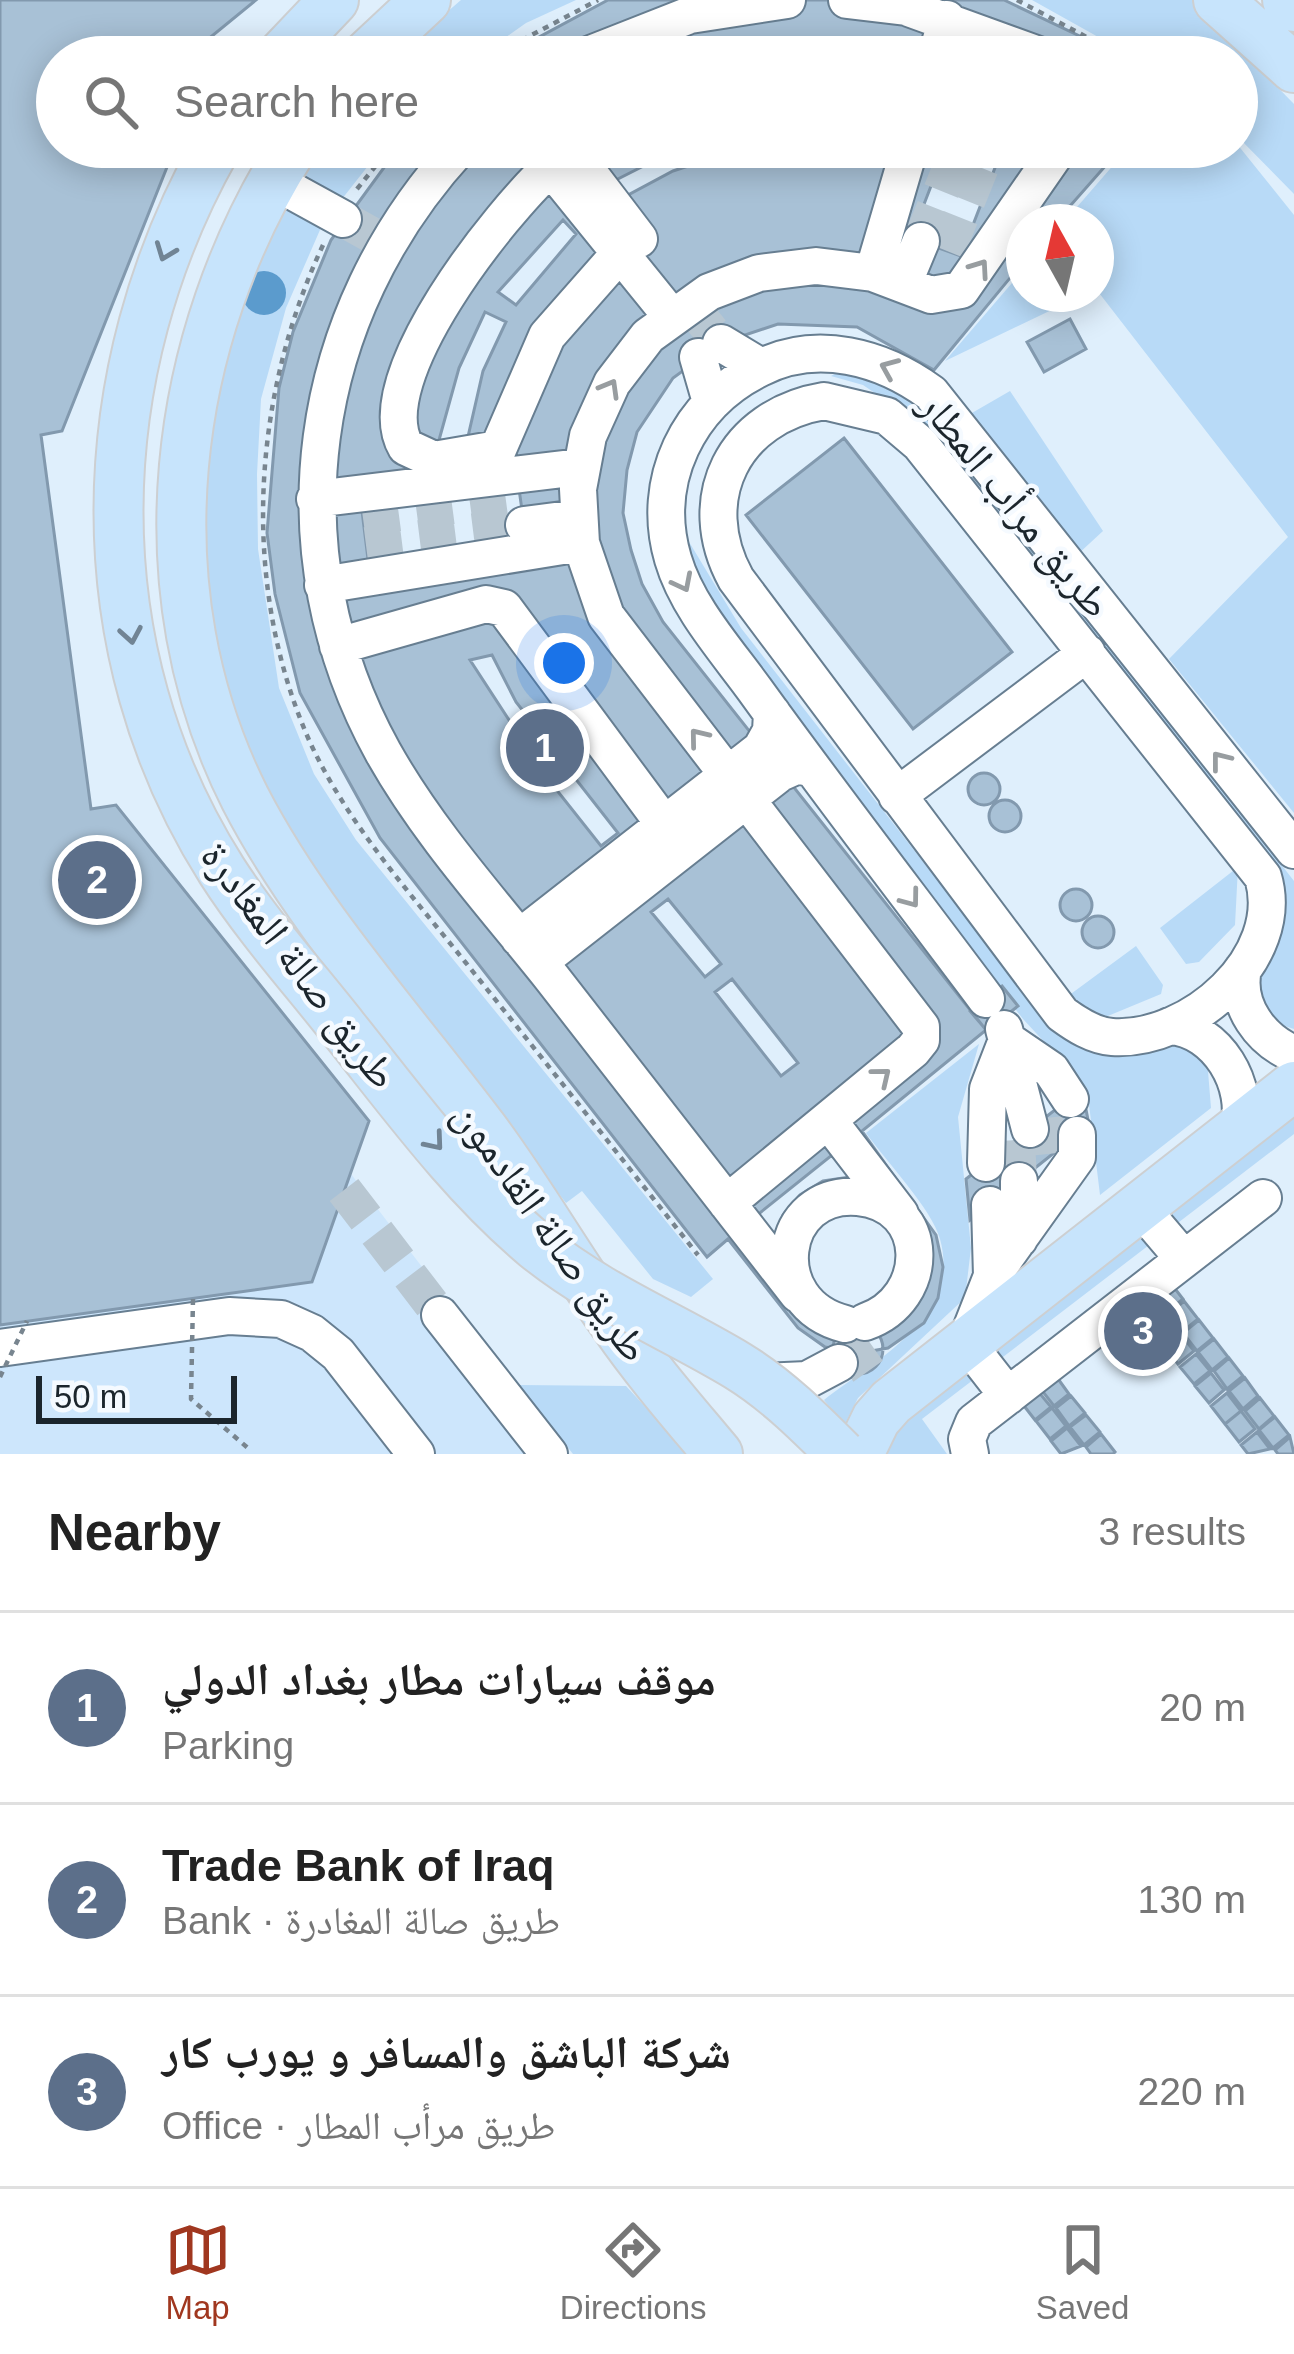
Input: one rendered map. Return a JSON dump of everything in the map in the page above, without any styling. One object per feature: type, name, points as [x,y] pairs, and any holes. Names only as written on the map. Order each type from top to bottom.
[{"type":"main road","points":[[300,36],[334,0]]},
{"type":"main road","points":[[387,36],[426,0]]},
{"type":"main road","points":[[1218,0],[1294,68]]},
{"type":"main road","points":[[1287,0],[1294,7]]},
{"type":"main road","name":"طريق صالة المغادرة","points":[[205,168],[167,243],[147,299],[131,360],[118,453],[119,574],[138,675],[176,784],[250,910],[427,1133],[502,1215],[574,1276],[628,1311],[843,1350],[842,1454]]},
{"type":"main road","name":"طريق صالة القادمون","points":[[281,168],[218,298],[188,424],[182,554],[189,618],[209,710],[246,798],[295,879],[507,1161],[637,1356],[718,1454]]},
{"type":"main road","points":[[859,1454],[876,1419],[891,1402],[1294,1086]]},
{"type":"lane","points":[[636,36],[690,15],[787,0]]},
{"type":"lane","points":[[847,0],[906,7],[988,36]]},
{"type":"lane","points":[[942,36],[947,19]]},
{"type":"lane","points":[[287,168],[343,219]]},
{"type":"lane","points":[[443,168],[406,212],[356,300],[328,384],[315,512],[323,585],[338,646],[395,771],[798,1294],[827,1319],[843,1350]]},
{"type":"lane","points":[[540,168],[488,232],[437,311],[400,416],[406,447],[434,460],[498,449],[548,336],[580,292],[620,253]]},
{"type":"lane","points":[[561,168],[620,253],[680,310]]},
{"type":"lane","points":[[563,168],[680,310]]},
{"type":"lane","points":[[888,278],[906,168]]},
{"type":"lane","points":[[727,1203],[918,1046],[921,1027],[606,616],[580,530],[580,467],[612,382],[680,310],[730,283],[787,268],[888,278],[931,295],[962,290],[973,281],[1046,168]]},
{"type":"lane","points":[[888,278],[921,242]]},
{"type":"lane","points":[[711,402],[710,350],[761,367]]},
{"type":"lane","name":"طريق مرأب المطار","points":[[1033,1172],[997,1020],[684,587],[668,538],[666,512],[675,460],[711,402],[761,367],[811,354],[850,356],[887,365],[932,393],[1294,850]]},
{"type":"lane","points":[[824,401],[867,407],[904,428],[1087,653],[1263,877],[1268,922],[1243,970],[1170,1026],[1114,1037],[1062,1014],[726,560],[716,518],[724,475],[746,438],[763,423],[824,401]]},
{"type":"lane","points":[[315,512],[580,467]]},
{"type":"lane","points":[[315,512],[363,518]]},
{"type":"lane","points":[[524,525],[580,530]]},
{"type":"lane","points":[[323,585],[580,530]]},
{"type":"lane","points":[[338,646],[486,604],[512,613],[577,712],[664,824]]},
{"type":"lane","points":[[897,796],[1087,653]]},
{"type":"lane","points":[[529,950],[738,787],[771,730],[772,713]]},
{"type":"lane","points":[[529,950],[664,824],[738,787],[798,765],[813,769]]},
{"type":"lane","points":[[1243,970],[1244,1006],[1266,1035],[1294,1054]]},
{"type":"lane","points":[[997,1020],[988,1089],[1033,1172]]},
{"type":"lane","points":[[997,1020],[1051,1070],[1033,1172],[966,1342],[1008,1396]]},
{"type":"lane","points":[[1170,1026],[1201,1036],[1236,1078],[1243,1104],[1238,1130]]},
{"type":"lane","points":[[828,1120],[914,1238],[919,1270],[913,1298],[843,1350]]},
{"type":"lane","points":[[798,1294],[790,1273],[789,1250],[797,1228],[813,1210],[858,1197],[880,1204],[909,1233],[915,1271],[898,1305],[843,1350]]},
{"type":"lane","points":[[970,1454],[967,1439],[974,1422],[1263,1198]]},
{"type":"lane","points":[[1139,1206],[1184,1259]]},
{"type":"lane","points":[[440,1315],[549,1454]]},
{"type":"lane","points":[[0,1348],[230,1316],[281,1318],[312,1333],[338,1354],[416,1454]]},
{"type":"path","points":[[530,36],[598,0]]},
{"type":"path","points":[[1017,0],[1085,36]]},
{"type":"path","points":[[193,1299],[191,1400],[249,1450]]},
{"type":"path","points":[[0,1378],[27,1321]]},
{"type":"shaded area","points":[[0,0],[256,0],[213,36],[36,36],[36,168],[167,168],[62,431],[41,435],[91,808],[116,805],[369,1121],[351,1174],[565,1454],[0,1454]]},
{"type":"shaded area","points":[[461,0],[576,0],[508,36],[419,36]]},
{"type":"shaded area","points":[[1032,0],[1192,0],[1227,36],[1096,36]]},
{"type":"shaded area","points":[[1258,67],[1294,104],[1294,194],[1258,157]]},
{"type":"shaded area","points":[[300,168],[366,168],[323,223],[286,308],[261,399],[258,549],[279,688],[314,774],[356,840],[713,1279],[691,1297],[653,1279],[582,1191],[566,1203],[302,863],[253,787],[195,569],[198,411],[277,199]]},
{"type":"shaded area","points":[[1111,168],[1256,168],[1294,215],[1294,813],[1169,659],[1288,537],[1114,312],[1114,204],[1080,204]]},
{"type":"shaded area","points":[[1006,290],[1006,312],[1047,312],[945,361]]},
{"type":"shaded area","points":[[857,362],[906,388],[941,429],[1294,881],[1294,1029],[1277,1022],[1260,999],[1261,969],[1274,923],[909,416],[863,385],[831,376]]},
{"type":"shaded area","points":[[1010,391],[1103,531],[1077,555],[965,417]]},
{"type":"shaded area","points":[[674,517],[741,628],[1044,1017],[1157,1034],[1207,1059],[1211,1108],[1100,1195],[1087,1088],[1023,1019],[771,692],[690,571]]},
{"type":"shaded area","points":[[1238,867],[1235,925],[1199,962],[1186,964],[1160,928]]},
{"type":"shaded area","points":[[1136,946],[1163,985],[1161,994],[1103,1018],[1064,999]]},
{"type":"shaded area","points":[[979,1044],[958,1117],[971,1248],[965,1298],[858,1398],[844,1426],[824,1400],[909,1334],[938,1291],[943,1267],[940,1239],[928,1214],[866,1133]]},
{"type":"shaded area","points":[[1294,1094],[1294,1134],[922,1419],[947,1454],[879,1454],[889,1408]]},
{"type":"shaded area","points":[[518,1385],[626,1386],[689,1454],[573,1454]]},
{"type":"water","points":[[264,271],[280,277],[286,293],[280,309],[264,315],[248,309],[242,293],[248,277]]},
{"type":"building","points":[[0,0],[256,0],[212,36],[36,36],[36,168],[167,168],[62,431],[41,435],[91,809],[116,805],[369,1121],[312,1282],[0,1325]]},
{"type":"building","points":[[608,0],[1004,0],[1080,36],[541,36]]},
{"type":"building","points":[[384,168],[640,168],[614,181],[626,196],[682,168],[938,168],[911,238],[961,256],[995,168],[1104,168],[1072,204],[1006,204],[1006,283],[934,370],[857,327],[778,324],[721,343],[673,378],[637,432],[627,470],[623,513],[631,550],[642,584],[663,622],[986,1030],[862,1131],[936,1235],[943,1267],[938,1298],[924,1323],[888,1348],[860,1353],[825,1347],[798,1328],[728,1239],[707,1257],[380,838],[300,693],[275,594],[267,533],[279,388],[293,332],[331,240]],"holes":[[[563,220],[576,234],[516,305],[498,292]],[[485,312],[506,322],[483,371],[467,441],[439,440],[459,368]],[[518,482],[526,538],[368,559],[361,503]],[[492,655],[516,702],[542,735],[526,746],[470,660]],[[553,750],[618,833],[601,846],[536,764]],[[668,899],[721,964],[705,977],[651,912]],[[732,979],[798,1063],[781,1076],[715,992]],[[832,1155],[850,1177],[823,1181],[800,1195],[783,1215],[774,1241],[756,1216]],[[874,1212],[906,1247],[896,1294],[853,1314],[811,1290],[806,1243],[826,1217]]]},
{"type":"building","points":[[1070,319],[1086,349],[1044,372],[1027,342]]},
{"type":"building","points":[[844,438],[1012,652],[913,729],[746,515]]},
{"type":"building","points":[[984,773],[995,778],[1000,789],[995,800],[984,805],[973,800],[968,789],[973,778]]},
{"type":"building","points":[[1005,800],[1016,805],[1021,816],[1016,827],[1005,832],[994,827],[989,816],[994,805]]},
{"type":"building","points":[[1076,889],[1087,894],[1092,905],[1087,916],[1076,921],[1065,916],[1060,905],[1065,894]]},
{"type":"building","points":[[1098,916],[1109,921],[1114,932],[1109,943],[1098,948],[1087,943],[1082,932],[1087,921]]},
{"type":"building","points":[[1002,986],[1018,1006],[987,1031],[970,1011]]},
{"type":"building","points":[[1082,1089],[1089,1125],[970,1220],[966,1179]]},
{"type":"building","points":[[1169,1281],[1183,1299],[1167,1312],[1152,1293]]},
{"type":"building","points":[[1150,1295],[1163,1312],[1148,1325],[1134,1307]]},
{"type":"building","points":[[1184,1301],[1198,1319],[1182,1332],[1169,1314]]},
{"type":"building","points":[[1165,1314],[1179,1331],[1163,1344],[1149,1327]]},
{"type":"building","points":[[1199,1320],[1213,1338],[1197,1351],[1183,1333]]},
{"type":"building","points":[[848,1325],[868,1325],[882,1339],[882,1359],[868,1373],[848,1373],[834,1359],[834,1339]]},
{"type":"building","points":[[1180,1333],[1194,1351],[1178,1364],[1164,1346]]},
{"type":"building","points":[[1214,1339],[1228,1357],[1212,1370],[1198,1352]]},
{"type":"building","points":[[1196,1354],[1210,1371],[1194,1384],[1180,1367]]},
{"type":"building","points":[[1229,1358],[1243,1376],[1227,1389],[1214,1371]]},
{"type":"building","points":[[1211,1373],[1224,1390],[1209,1403],[1195,1386]]},
{"type":"building","points":[[1056,1376],[1069,1394],[1054,1406],[1040,1388]]},
{"type":"building","points":[[1245,1378],[1258,1396],[1243,1409],[1229,1391]]},
{"type":"building","points":[[1037,1390],[1051,1407],[1035,1420],[1021,1402]]},
{"type":"building","points":[[1227,1393],[1241,1411],[1225,1424],[1211,1406]]},
{"type":"building","points":[[1071,1396],[1085,1413],[1069,1426],[1056,1408]]},
{"type":"building","points":[[1260,1398],[1274,1416],[1259,1429],[1245,1411]]},
{"type":"building","points":[[1052,1408],[1066,1426],[1050,1439],[1036,1421]]},
{"type":"building","points":[[1241,1411],[1255,1429],[1239,1442],[1225,1424]]},
{"type":"building","points":[[1086,1415],[1100,1432],[1084,1445],[1070,1427]]},
{"type":"building","points":[[1275,1417],[1289,1435],[1273,1448],[1259,1430]]},
{"type":"building","points":[[1067,1428],[1081,1446],[1061,1454],[1051,1441]]},
{"type":"building","points":[[1257,1432],[1270,1449],[1248,1454],[1241,1445]]},
{"type":"building","points":[[1101,1434],[1113,1454],[1091,1454],[1086,1447]]},
{"type":"building","points":[[1290,1437],[1294,1454],[1278,1454],[1275,1450]]},
{"type":"tunnel","points":[[921,241],[951,168]]},
{"type":"tunnel","points":[[947,251],[981,168]]},
{"type":"tunnel","points":[[343,219],[386,243]]},
{"type":"tunnel","points":[[689,304],[721,343]]},
{"type":"tunnel","points":[[363,518],[520,497]]},
{"type":"tunnel","points":[[366,545],[524,525]]},
{"type":"tunnel","points":[[1045,1118],[1049,1157]]},
{"type":"tunnel","points":[[1017,1140],[1019,1181]]},
{"type":"tunnel","points":[[344,1190],[440,1315]]},
{"type":"tunnel","points":[[843,1367],[881,1340]]},
{"type":"place","name":"موقف سيارات مطار بغداد الدولي","points":[[545,748]]},
{"type":"place","name":"Trade Bank of Iraq","points":[[97,880]]},
{"type":"place","name":"شركة الباشق والمسافر و يورب كار","points":[[1143,1331]]}]
